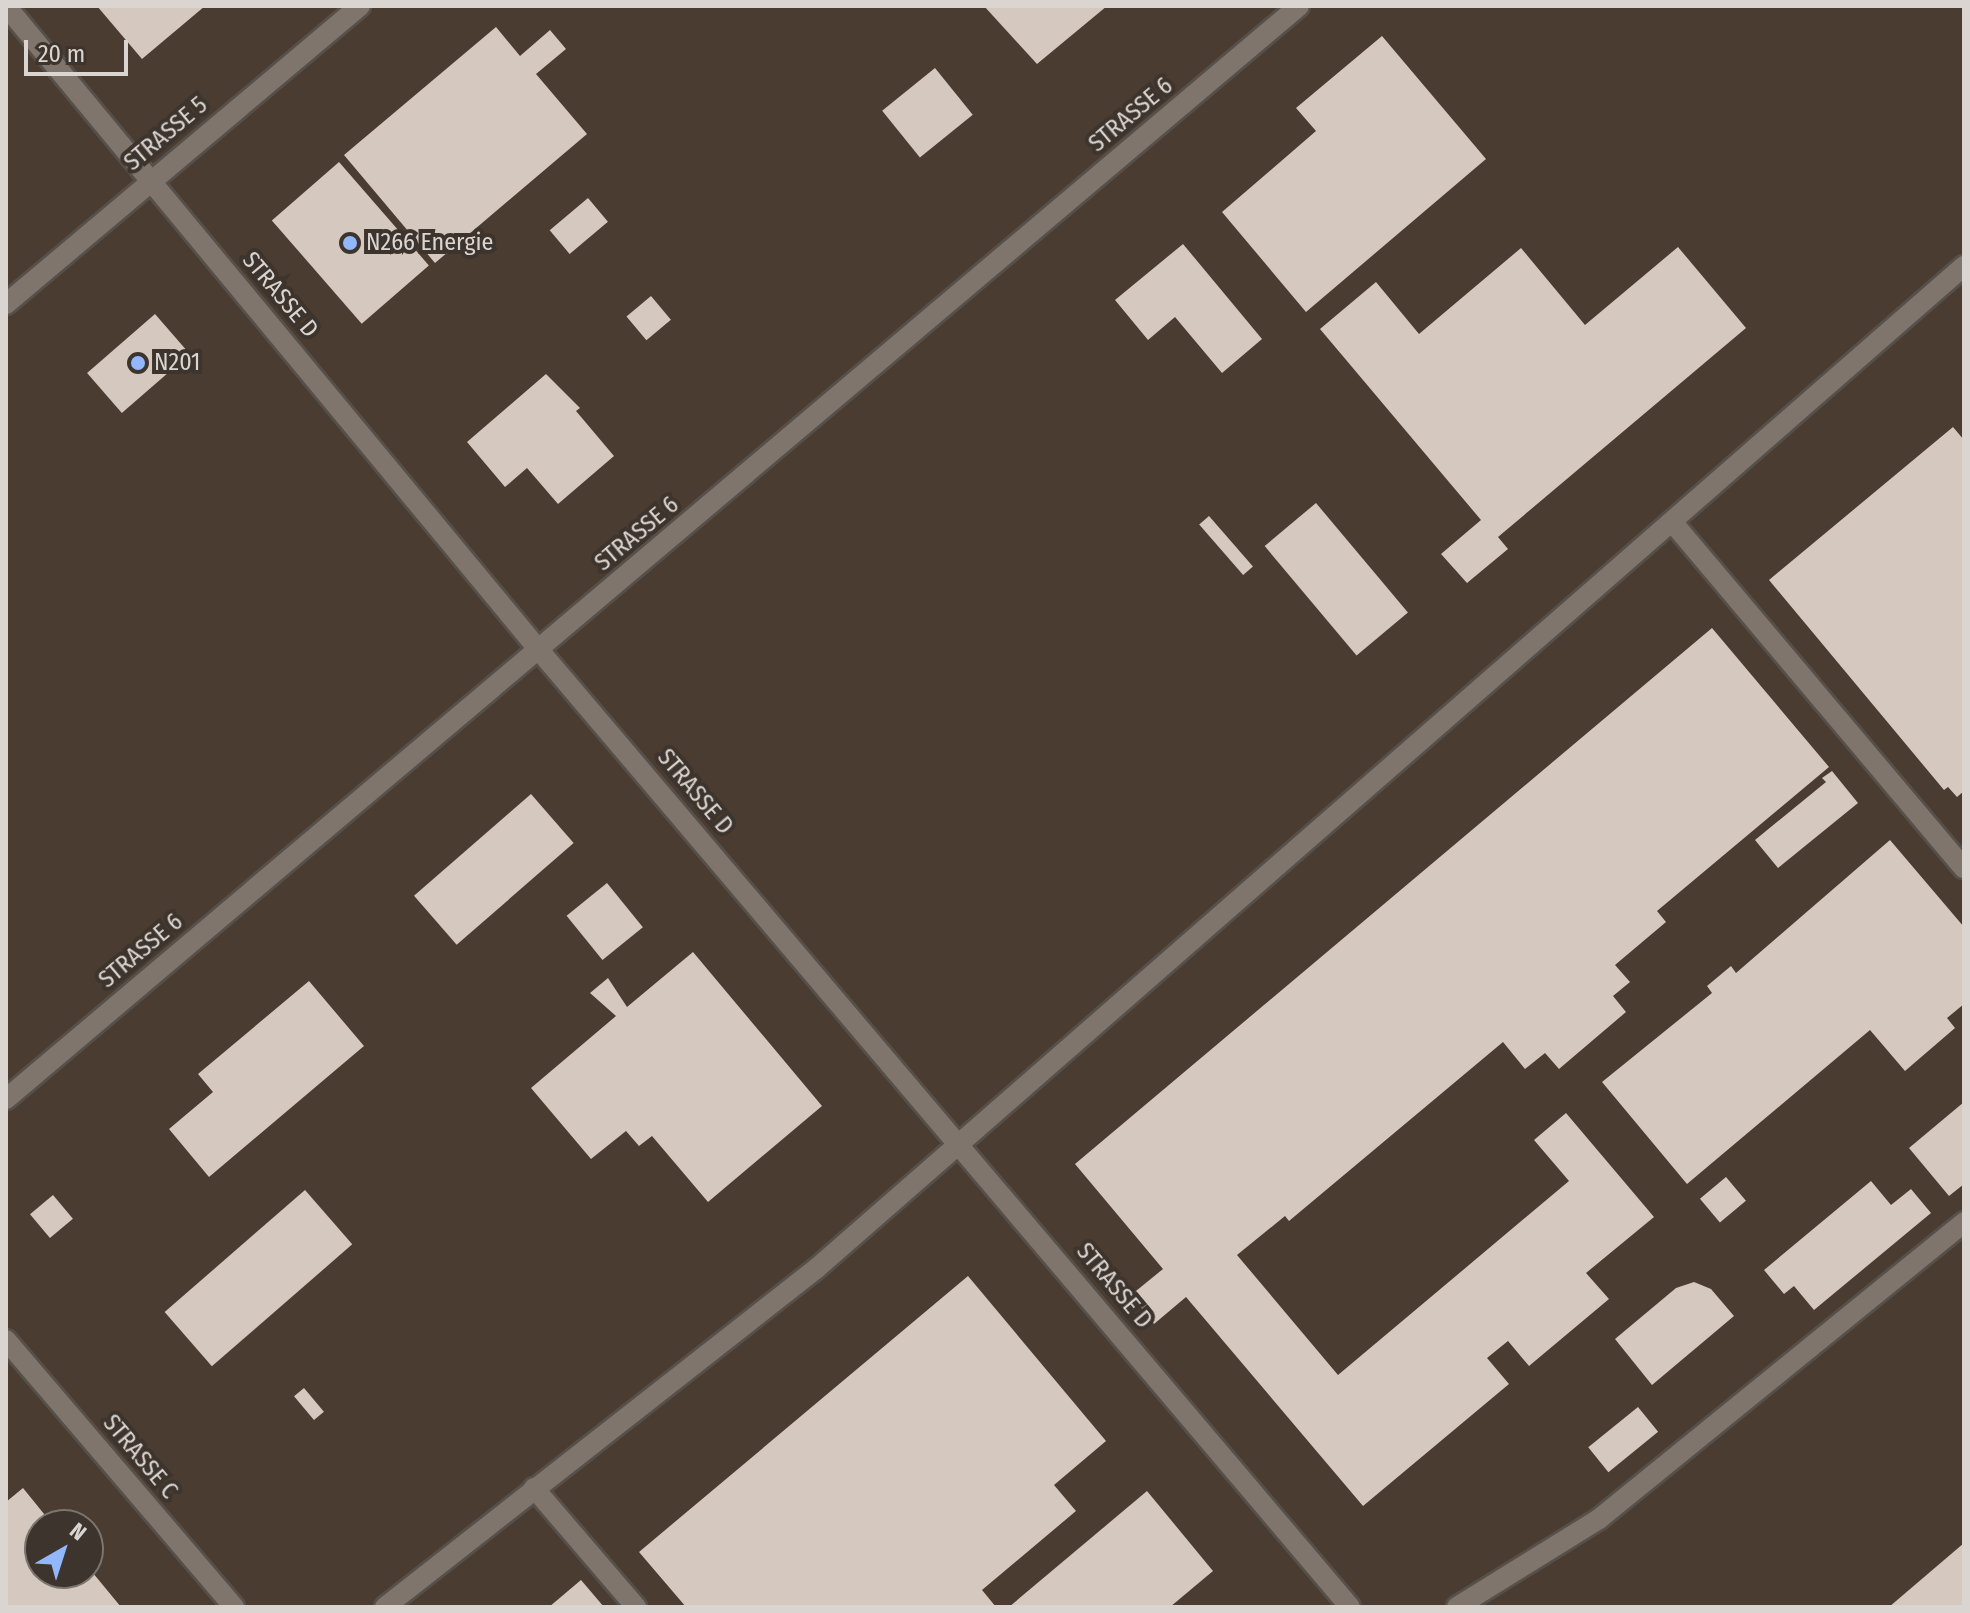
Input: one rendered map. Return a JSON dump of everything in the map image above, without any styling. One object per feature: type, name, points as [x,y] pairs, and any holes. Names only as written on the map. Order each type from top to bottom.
[{"type":"lane","name":"STRASSE D","points":[[6,6],[539,650],[1350,1607]]},
{"type":"lane","name":"STRASSE 5","points":[[6,304],[360,6]]},
{"type":"lane","name":"STRASSE 6","points":[[6,1099],[1299,6]]},
{"type":"lane","points":[[385,1607],[817,1268],[1674,524],[1964,266]]},
{"type":"lane","points":[[1674,524],[1964,868]]},
{"type":"lane","points":[[1457,1607],[1599,1519],[1964,1222]]},
{"type":"lane","name":"STRASSE C","points":[[6,1340],[234,1607]]},
{"type":"lane","points":[[534,1488],[636,1607]]},
{"type":"shaded area","points":[[6,6],[1964,6],[1964,1607],[6,1607]]},
{"type":"building","points":[[97,6],[205,6],[142,59]]},
{"type":"building","points":[[984,6],[1107,6],[1037,64]]},
{"type":"building","points":[[496,27],[520,56],[550,30],[566,49],[536,74],[587,134],[435,263],[344,155]]},
{"type":"building","points":[[1382,36],[1486,159],[1306,312],[1222,212],[1316,131],[1296,108]]},
{"type":"building","points":[[935,68],[973,115],[920,157],[882,111]]},
{"type":"building","name":"N266 Energie","points":[[339,162],[429,265],[362,324],[272,220]]},
{"type":"building","points":[[588,198],[608,222],[570,254],[550,230]]},
{"type":"building","points":[[1183,244],[1262,339],[1222,373],[1175,317],[1148,340],[1115,300]]},
{"type":"building","points":[[1678,247],[1746,328],[1498,537],[1508,549],[1467,583],[1441,554],[1481,520],[1320,329],[1376,282],[1419,334],[1521,248],[1585,325]]},
{"type":"building","points":[[651,296],[671,320],[646,340],[626,317]]},
{"type":"building","name":"N201","points":[[155,314],[190,354],[122,413],[87,373]]},
{"type":"building","points":[[546,374],[580,408],[576,411],[614,456],[558,504],[527,468],[505,487],[467,442]]},
{"type":"building","points":[[1953,427],[1964,440],[1964,791],[1957,797],[1948,787],[1944,790],[1769,580]]},
{"type":"building","points":[[1316,503],[1408,613],[1357,656],[1265,546]]},
{"type":"building","points":[[1209,516],[1253,567],[1243,575],[1199,525]]},
{"type":"building","points":[[1712,628],[1829,767],[1657,911],[1666,922],[1615,965],[1630,982],[1613,996],[1626,1012],[1559,1069],[1545,1053],[1525,1069],[1503,1042],[1289,1221],[1285,1216],[1237,1255],[1338,1375],[1569,1181],[1534,1140],[1566,1113],[1654,1217],[1586,1273],[1609,1299],[1529,1366],[1508,1341],[1487,1358],[1509,1384],[1363,1506],[1186,1297],[1154,1324],[1131,1295],[1163,1269],[1075,1164]]},
{"type":"building","points":[[1832,771],[1858,803],[1778,868],[1755,840],[1826,782],[1822,778]]},
{"type":"building","points":[[531,794],[574,843],[457,945],[414,896]]},
{"type":"building","points":[[1890,840],[1964,927],[1964,1004],[1947,1018],[1955,1028],[1905,1071],[1870,1030],[1687,1184],[1602,1082],[1712,993],[1707,986],[1731,966],[1736,973]]},
{"type":"building","points":[[607,883],[643,927],[602,960],[567,916]]},
{"type":"building","points":[[693,952],[822,1106],[708,1202],[652,1136],[639,1146],[626,1131],[591,1159],[531,1088],[616,1016],[590,993],[608,978],[627,1007]]},
{"type":"building","points":[[309,981],[364,1046],[209,1177],[169,1129],[213,1092],[198,1074]]},
{"type":"building","points":[[1964,1102],[1964,1184],[1949,1196],[1909,1148]]},
{"type":"building","points":[[1726,1177],[1746,1201],[1720,1223],[1700,1199]]},
{"type":"building","points":[[1871,1181],[1891,1205],[1911,1189],[1931,1213],[1814,1310],[1794,1286],[1784,1294],[1764,1270]]},
{"type":"building","points":[[305,1190],[352,1244],[212,1366],[165,1312]]},
{"type":"building","points":[[53,1195],[73,1219],[50,1238],[30,1214]]},
{"type":"building","points":[[968,1276],[1106,1441],[1054,1485],[1076,1511],[982,1590],[996,1607],[686,1607],[639,1552]]},
{"type":"building","points":[[1694,1282],[1711,1289],[1734,1316],[1652,1385],[1615,1339],[1676,1288]]},
{"type":"building","points":[[304,1388],[324,1412],[314,1420],[294,1396]]},
{"type":"building","points":[[1638,1407],[1658,1432],[1608,1472],[1588,1447]]},
{"type":"building","points":[[23,1488],[40,1509],[24,1509],[24,1589],[104,1589],[104,1586],[121,1607],[6,1607],[6,1502]]},
{"type":"building","points":[[1147,1491],[1213,1571],[1170,1607],[1009,1607]]},
{"type":"building","points":[[1964,1543],[1964,1607],[1889,1607]]},
{"type":"building","points":[[581,1580],[604,1607],[549,1607]]},
{"type":"place","name":"N266 Energie","points":[[350,243]]},
{"type":"place","name":"N201","points":[[138,363]]}]
